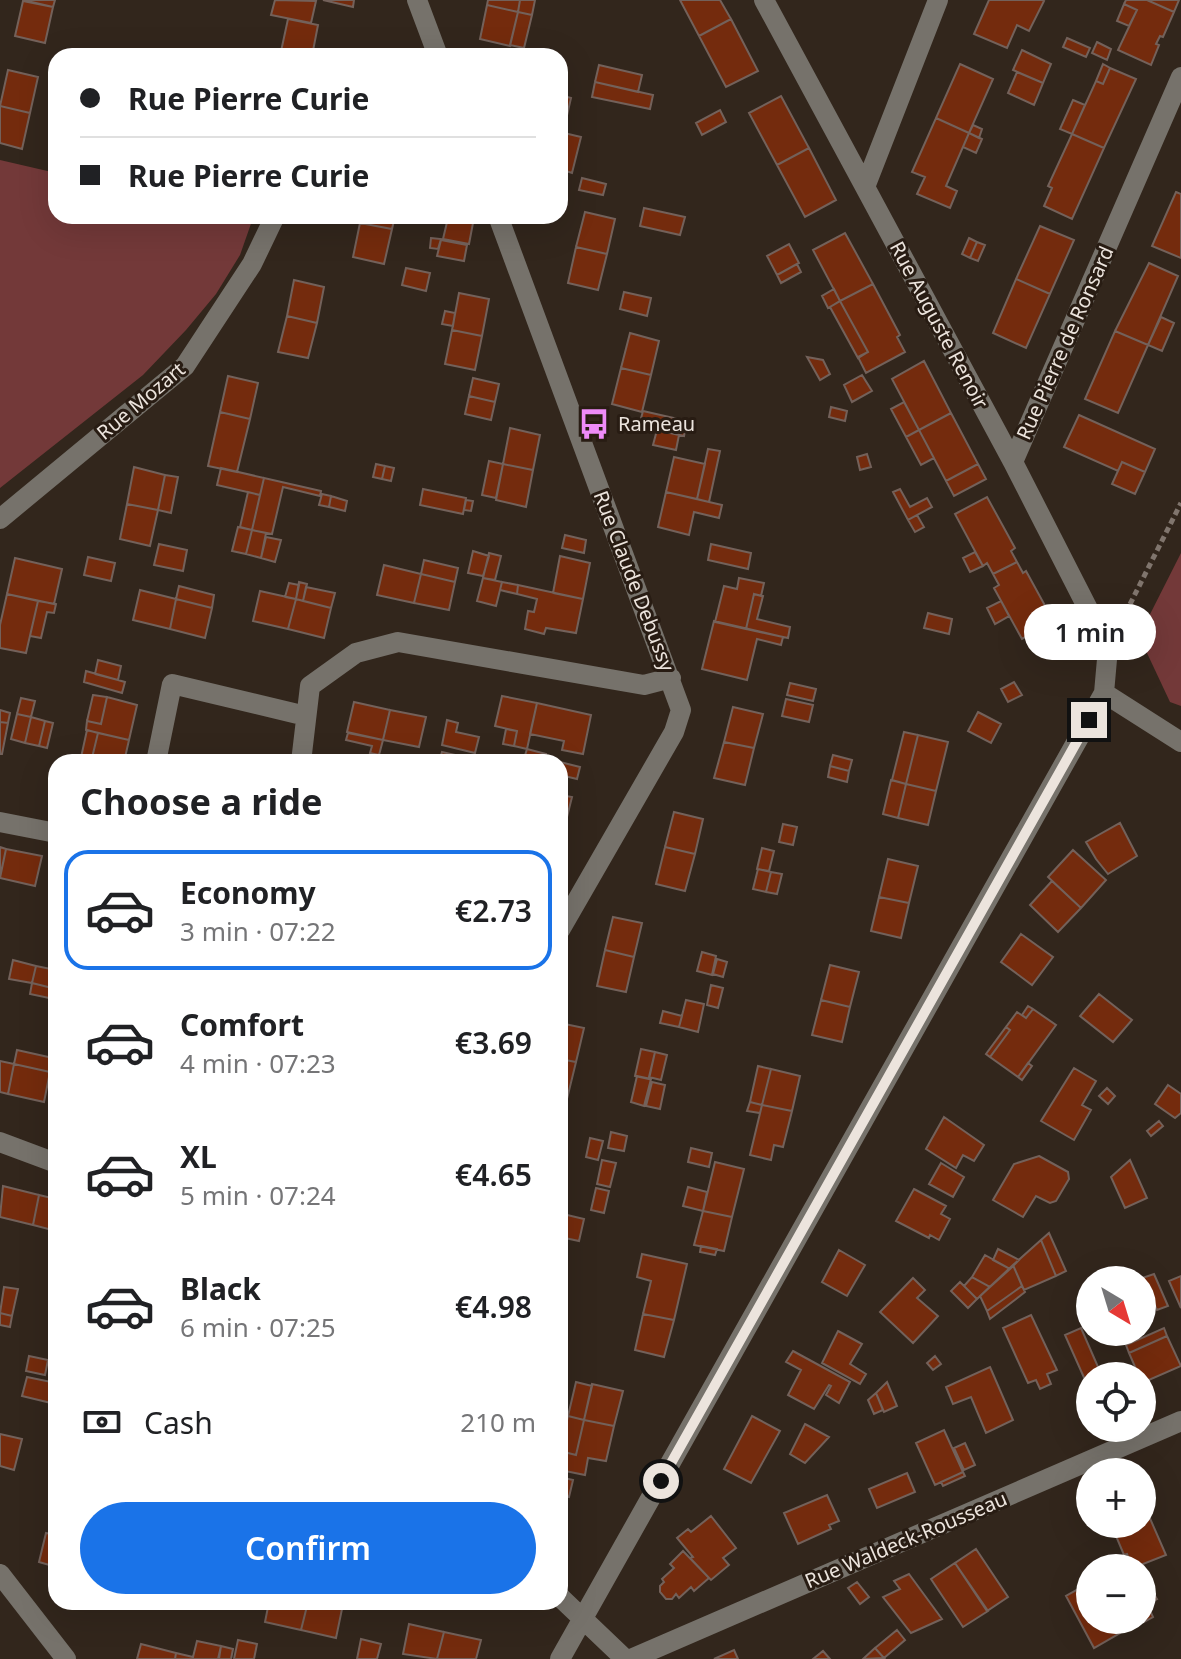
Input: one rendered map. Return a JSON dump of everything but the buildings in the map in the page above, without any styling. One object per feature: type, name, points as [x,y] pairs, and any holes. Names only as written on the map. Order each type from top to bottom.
[{"type":"street","points":[[417,0],[435,48]]},
{"type":"street","name":"Rue Auguste Renoir","points":[[764,0],[1013,462]]},
{"type":"street","points":[[865,187],[938,0]]},
{"type":"street","name":"Rue Pierre de Ronsard","points":[[1108,648],[1013,462],[1181,77]]},
{"type":"street","name":"Rue Mozart","points":[[0,519],[185,366],[252,264],[271,224]]},
{"type":"street","name":"Rue Claude Debussy","points":[[501,224],[681,710],[674,732],[568,916]]},
{"type":"street","points":[[302,754],[310,686],[356,653],[398,642],[644,685],[671,678]]},
{"type":"street","points":[[560,1659],[1104,693],[1108,648]]},
{"type":"street","points":[[158,754],[172,684],[306,716]]},
{"type":"street","points":[[1104,693],[1181,742]]},
{"type":"street","points":[[0,822],[48,831]]},
{"type":"street","points":[[0,1142],[48,1160]]},
{"type":"street","name":"Rue Waldeck-Rousseau","points":[[628,1659],[1181,1421]]},
{"type":"street","points":[[0,1574],[66,1659]]},
{"type":"street","points":[[568,1604],[628,1659]]},
{"type":"path","points":[[1108,648],[1181,503]]},
{"type":"shaded area","points":[[0,160],[48,171],[48,224],[251,224],[240,255],[216,294],[186,330],[143,375],[0,488]]},
{"type":"shaded area","points":[[1181,553],[1181,706],[1170,702],[1139,636]]},
{"type":"place","name":"Rameau","points":[[594,424]]},
{"type":"route","points":[[661,1481],[1089,720]]}]
